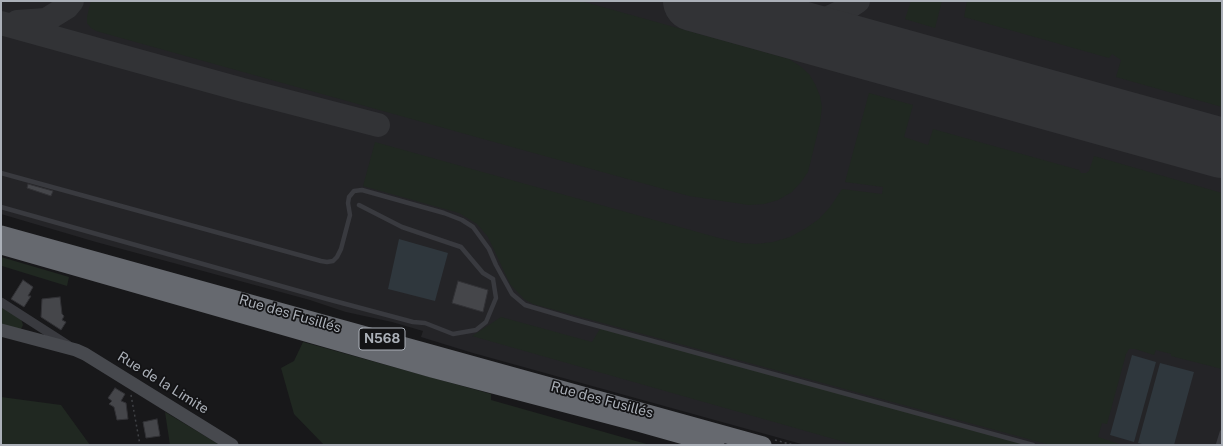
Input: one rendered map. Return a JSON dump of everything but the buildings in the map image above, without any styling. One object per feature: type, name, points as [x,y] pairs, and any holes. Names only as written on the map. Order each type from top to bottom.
[{"type":"highway","name":"Rue des Fusillés","points":[[1,234],[763,445]]},
{"type":"highway","name":"Rue des Fusillés","points":[[1,246],[432,369],[716,445]]},
{"type":"street","name":"Rue de la Limite","points":[[1,302],[76,350],[232,445]]},
{"type":"street","name":"Rue de la Limite","points":[[1,330],[76,350]]},
{"type":"lane","points":[[1,173],[327,262],[337,257],[341,249],[350,215],[348,203],[349,197],[354,191],[362,190],[444,213],[462,220],[473,227],[489,249],[512,294],[525,305],[1033,445]]},
{"type":"lane","points":[[1,207],[327,299],[413,322],[425,323],[453,334],[476,330],[486,322],[496,298],[493,279],[483,272],[461,247],[402,227],[359,205]]},
{"type":"lane","points":[[493,279],[501,275]]},
{"type":"lane","points":[[1218,445],[1222,432]]},
{"type":"path","points":[[132,384],[130,391],[140,445]]},
{"type":"shaded area","points":[[1,1],[1222,1],[1222,445],[805,445],[473,353],[421,337],[423,331],[392,322],[346,312],[310,300],[96,242],[1,214]]},
{"type":"shaded area","points":[[91,1],[581,1],[789,59],[809,74],[815,84],[820,96],[822,107],[820,123],[808,172],[792,192],[778,200],[764,204],[749,205],[689,196],[96,31],[87,23]]},
{"type":"shaded area","points":[[911,1],[942,1],[935,28],[905,19]]},
{"type":"shaded area","points":[[967,1],[1222,1],[1222,107],[1116,77],[1121,60],[1112,54],[1109,58],[964,17]]},
{"type":"shaded area","points":[[869,93],[913,105],[904,137],[928,145],[933,129],[1079,170],[1081,173],[1086,173],[1089,171],[1094,156],[1222,193],[1222,369],[1171,356],[1171,354],[1156,350],[1154,355],[1135,349],[1129,349],[1126,354],[1107,424],[1102,423],[1098,437],[1122,445],[1050,445],[533,304],[524,299],[510,284],[488,237],[477,224],[459,213],[363,186],[375,142],[719,238],[741,243],[756,244],[773,242],[790,237],[819,219],[830,207],[842,189],[882,194],[883,187],[845,182]]},
{"type":"shaded area","points":[[399,239],[448,253],[435,301],[388,289]]},
{"type":"shaded area","points":[[1,257],[69,277],[67,286],[2,266],[1,269]]},
{"type":"shaded area","points":[[1,307],[21,319],[23,325],[21,329],[17,332],[1,328]]},
{"type":"shaded area","points":[[501,317],[592,342],[601,327],[1034,445],[855,445],[472,336]]},
{"type":"shaded area","points":[[303,342],[491,394],[491,400],[650,445],[324,445],[294,414],[281,368],[294,361]]},
{"type":"shaded area","points":[[1132,355],[1156,362],[1134,442],[1110,435]]},
{"type":"shaded area","points":[[1160,363],[1194,372],[1174,445],[1146,445],[1138,443]]},
{"type":"shaded area","points":[[1,397],[61,405],[90,445],[1,445]]},
{"type":"shaded area","points":[[165,412],[220,445],[170,445]]},
{"type":"taxiway","points":[[17,22],[46,20],[67,7],[72,1]]},
{"type":"taxiway","points":[[751,17],[787,24],[807,24],[824,20],[843,11],[858,1]]},
{"type":"taxiway","points":[[1,23],[243,90],[378,125]]},
{"type":"runway","points":[[693,1],[1222,148]]}]
